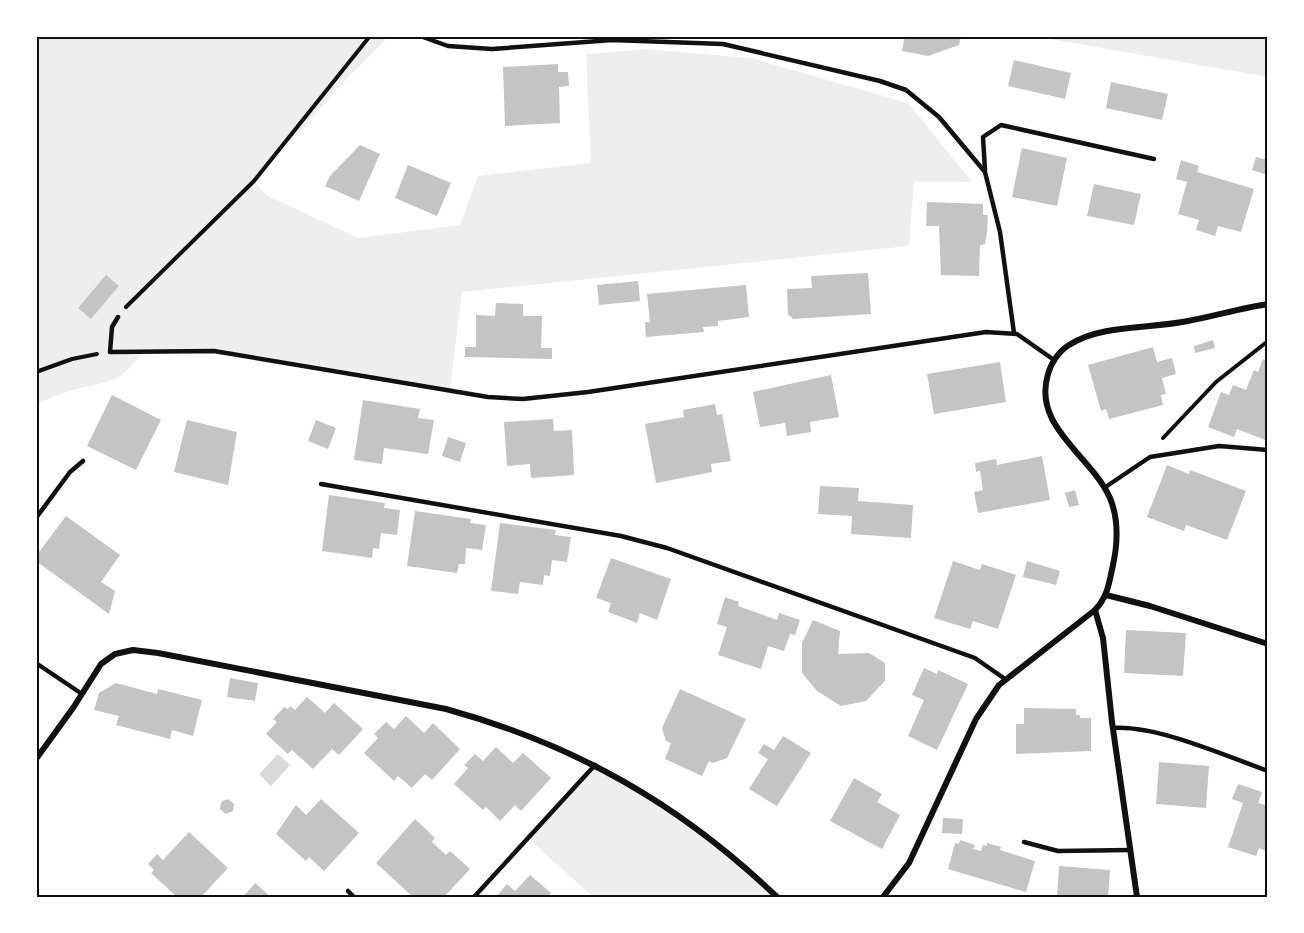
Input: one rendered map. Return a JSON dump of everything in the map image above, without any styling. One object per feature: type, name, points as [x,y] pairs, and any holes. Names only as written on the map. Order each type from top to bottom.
[{"type":"street","points":[[883,897],[909,863],[976,718],[1005,679],[1095,610],[1106,595],[1117,535],[1116,520],[1104,488],[1049,416],[1046,380],[1054,360],[1070,344],[1090,335],[1188,322],[1268,304]]},
{"type":"street","points":[[1106,595],[1150,606],[1268,644]]},
{"type":"street","points":[[1095,610],[1103,638],[1137,897]]},
{"type":"street","points":[[36,759],[82,694],[96,669],[115,654],[132,650],[158,653],[447,709],[526,734],[595,765],[638,788],[696,827],[777,897]]},
{"type":"lane","points":[[420,36],[448,46],[492,49],[612,40],[723,44],[880,81],[906,90],[924,102],[985,172]]},
{"type":"lane","points":[[1014,333],[1001,243],[985,172],[983,137],[1001,125],[1154,159]]},
{"type":"lane","points":[[118,317],[111,327],[110,352],[214,351],[488,397],[523,399],[588,392],[986,332],[1014,333],[1027,339],[1054,360]]},
{"type":"lane","points":[[1104,488],[1150,457],[1219,446],[1268,450]]},
{"type":"lane","points":[[36,518],[70,472],[83,461]]},
{"type":"lane","points":[[321,484],[642,540],[975,658],[1005,679]]},
{"type":"lane","points":[[36,663],[82,694]]},
{"type":"lane","points":[[1113,728],[1128,727],[1164,736],[1268,771]]},
{"type":"lane","points":[[474,897],[595,765]]},
{"type":"lane","points":[[1024,842],[1058,851],[1131,850]]},
{"type":"lane","points":[[348,891],[354,897]]},
{"type":"path","points":[[118,317],[138,293],[254,181],[370,36]]},
{"type":"path","points":[[1150,457],[1154,447],[1215,382],[1268,341]]},
{"type":"path","points":[[36,372],[72,359],[110,352]]},
{"type":"shaded area","points":[[36,36],[389,36],[335,91],[298,134],[278,149],[254,181],[266,195],[358,238],[460,225],[478,176],[591,163],[586,54],[645,49],[751,58],[908,103],[972,182],[914,182],[909,246],[462,292],[450,389],[214,351],[143,353],[128,370],[116,378],[36,403]]},
{"type":"shaded area","points":[[1033,36],[1268,36],[1268,77]]},
{"type":"shaded area","points":[[278,754],[290,765],[271,786],[259,774]]},
{"type":"shaded area","points":[[595,765],[696,827],[777,897],[593,897],[528,838]]},
{"type":"building","points":[[905,36],[961,36],[959,45],[928,56],[902,51]]},
{"type":"building","points":[[1014,60],[1071,73],[1065,99],[1008,86]]},
{"type":"building","points":[[558,64],[558,72],[568,72],[569,86],[559,87],[560,123],[505,126],[503,67]]},
{"type":"building","points":[[1111,82],[1168,94],[1162,120],[1106,108]]},
{"type":"building","points":[[360,145],[380,154],[359,201],[325,186],[330,176]]},
{"type":"building","points":[[1022,148],[1067,158],[1057,206],[1012,197]]},
{"type":"building","points":[[1256,157],[1268,160],[1268,175],[1252,170]]},
{"type":"building","points":[[1181,160],[1199,166],[1197,172],[1254,189],[1241,232],[1218,226],[1215,236],[1196,230],[1199,220],[1178,214],[1187,182],[1176,179]]},
{"type":"building","points":[[408,165],[451,183],[437,216],[395,198]]},
{"type":"building","points":[[1094,184],[1141,194],[1134,225],[1087,216]]},
{"type":"building","points":[[927,202],[983,204],[983,215],[988,215],[985,244],[980,245],[979,276],[941,275],[939,226],[926,226]]},
{"type":"building","points":[[868,273],[871,314],[793,319],[788,314],[787,289],[812,288],[811,276]]},
{"type":"building","points":[[106,275],[119,286],[91,319],[78,308]]},
{"type":"building","points":[[638,281],[640,301],[599,305],[597,285]]},
{"type":"building","points":[[746,285],[749,317],[718,321],[718,326],[703,327],[704,332],[646,337],[645,322],[650,322],[647,294]]},
{"type":"building","points":[[496,303],[523,304],[523,316],[542,316],[541,348],[552,348],[552,359],[465,357],[465,347],[476,347],[476,315],[495,316]]},
{"type":"building","points":[[1213,340],[1215,348],[1195,353],[1194,346]]},
{"type":"building","points":[[1153,347],[1157,362],[1172,358],[1176,374],[1162,378],[1166,394],[1161,395],[1163,405],[1109,419],[1106,409],[1101,411],[1088,365]]},
{"type":"building","points":[[1263,359],[1268,361],[1268,441],[1237,429],[1234,437],[1208,427],[1221,392],[1229,395],[1233,385],[1246,390],[1254,370],[1258,372]]},
{"type":"building","points":[[1000,362],[1006,402],[934,414],[927,374]]},
{"type":"building","points":[[831,375],[839,417],[810,422],[811,432],[787,436],[785,423],[760,427],[753,392]]},
{"type":"building","points":[[112,395],[161,420],[136,470],[87,446]]},
{"type":"building","points":[[363,400],[420,409],[418,418],[434,420],[428,454],[384,448],[382,464],[354,460]]},
{"type":"building","points":[[715,404],[717,415],[722,414],[731,461],[711,464],[712,472],[656,483],[645,424],[684,417],[683,410]]},
{"type":"building","points":[[553,419],[554,431],[572,430],[574,475],[531,478],[530,464],[507,466],[504,422]]},
{"type":"building","points":[[187,420],[237,432],[228,485],[174,472]]},
{"type":"building","points":[[316,420],[336,428],[328,449],[308,441]]},
{"type":"building","points":[[448,437],[466,443],[460,462],[442,456]]},
{"type":"building","points":[[1042,456],[1050,500],[978,513],[974,492],[983,490],[980,471],[976,472],[975,463],[996,459],[997,465]]},
{"type":"building","points":[[1167,465],[1189,474],[1190,470],[1246,491],[1227,540],[1186,525],[1184,531],[1147,517]]},
{"type":"building","points":[[820,486],[859,488],[858,501],[913,505],[911,538],[851,534],[852,516],[818,514]]},
{"type":"building","points":[[1075,490],[1079,505],[1069,507],[1065,493]]},
{"type":"building","points":[[329,495],[385,503],[384,508],[400,510],[397,535],[381,533],[379,549],[373,548],[372,558],[322,551]]},
{"type":"building","points":[[415,511],[471,519],[470,523],[486,525],[482,550],[466,548],[465,564],[459,564],[457,573],[407,566]]},
{"type":"building","points":[[66,516],[120,555],[101,582],[115,591],[109,614],[36,561],[36,556]]},
{"type":"building","points":[[500,523],[556,530],[555,535],[571,537],[567,562],[552,560],[550,576],[544,575],[543,585],[520,582],[518,594],[491,591]]},
{"type":"building","points":[[611,558],[671,579],[657,620],[640,613],[637,623],[608,612],[611,603],[596,598]]},
{"type":"building","points":[[953,561],[980,570],[982,564],[1016,575],[998,629],[973,621],[970,629],[934,618]]},
{"type":"building","points":[[1027,561],[1060,571],[1056,585],[1023,577]]},
{"type":"building","points":[[725,597],[739,602],[738,606],[777,620],[779,613],[800,620],[795,635],[790,634],[784,651],[768,646],[761,669],[718,655],[727,627],[717,624]]},
{"type":"building","points":[[813,620],[840,631],[838,654],[869,653],[885,663],[885,681],[866,701],[841,706],[817,691],[802,673],[802,643]]},
{"type":"building","points":[[1126,630],[1186,633],[1183,676],[1124,673]]},
{"type":"building","points":[[924,668],[937,674],[938,670],[968,684],[937,750],[908,736],[924,700],[912,695]]},
{"type":"building","points":[[230,678],[258,683],[255,701],[227,697]]},
{"type":"building","points":[[116,683],[157,694],[158,689],[202,700],[193,736],[172,730],[170,739],[116,725],[119,716],[94,710],[99,693]]},
{"type":"building","points":[[680,689],[746,719],[727,758],[713,763],[709,761],[702,776],[665,759],[671,743],[666,741],[662,728]]},
{"type":"building","points":[[307,697],[325,713],[334,703],[363,729],[339,755],[332,749],[313,769],[292,750],[288,754],[266,734],[277,722],[273,719],[284,707],[288,709],[290,706],[295,710]]},
{"type":"building","points":[[1024,708],[1076,709],[1076,715],[1080,715],[1080,718],[1091,718],[1091,751],[1016,754],[1016,724],[1024,724]]},
{"type":"building","points":[[406,716],[424,733],[433,723],[460,749],[432,780],[425,774],[412,788],[398,776],[394,781],[364,753],[378,738],[374,734],[386,722],[394,729]]},
{"type":"building","points":[[783,736],[811,753],[777,806],[749,789],[768,759],[758,753],[764,744],[774,750]]},
{"type":"building","points":[[496,747],[513,763],[523,753],[551,778],[521,811],[515,805],[500,821],[486,807],[483,810],[454,784],[468,768],[464,765],[475,754],[483,761]]},
{"type":"building","points":[[1159,762],[1209,766],[1206,808],[1156,804]]},
{"type":"building","points":[[854,778],[882,794],[877,802],[900,815],[882,849],[830,821]]},
{"type":"building","points":[[1238,784],[1262,792],[1258,803],[1268,806],[1268,852],[1259,848],[1256,856],[1228,847],[1243,803],[1232,799]]},
{"type":"building","points":[[228,799],[234,804],[233,811],[226,814],[220,809],[221,802]]},
{"type":"building","points":[[321,799],[359,833],[324,871],[309,857],[306,861],[276,834],[296,805],[306,815]]},
{"type":"building","points":[[943,818],[963,819],[962,834],[942,833]]},
{"type":"building","points":[[415,819],[435,838],[432,842],[446,855],[450,851],[470,869],[444,897],[413,897],[376,863]]},
{"type":"building","points":[[189,832],[228,868],[201,897],[177,897],[151,873],[154,870],[148,864],[157,854],[163,860]]},
{"type":"building","points":[[960,840],[975,845],[973,849],[981,851],[983,845],[987,846],[987,843],[1001,847],[1000,850],[1035,861],[1026,892],[948,869],[955,843],[959,844]]},
{"type":"building","points":[[1059,866],[1110,870],[1108,897],[1057,897]]},
{"type":"building","points":[[530,875],[551,893],[547,897],[496,897],[507,884],[515,891]]},
{"type":"building","points":[[255,883],[271,897],[243,897]]}]
